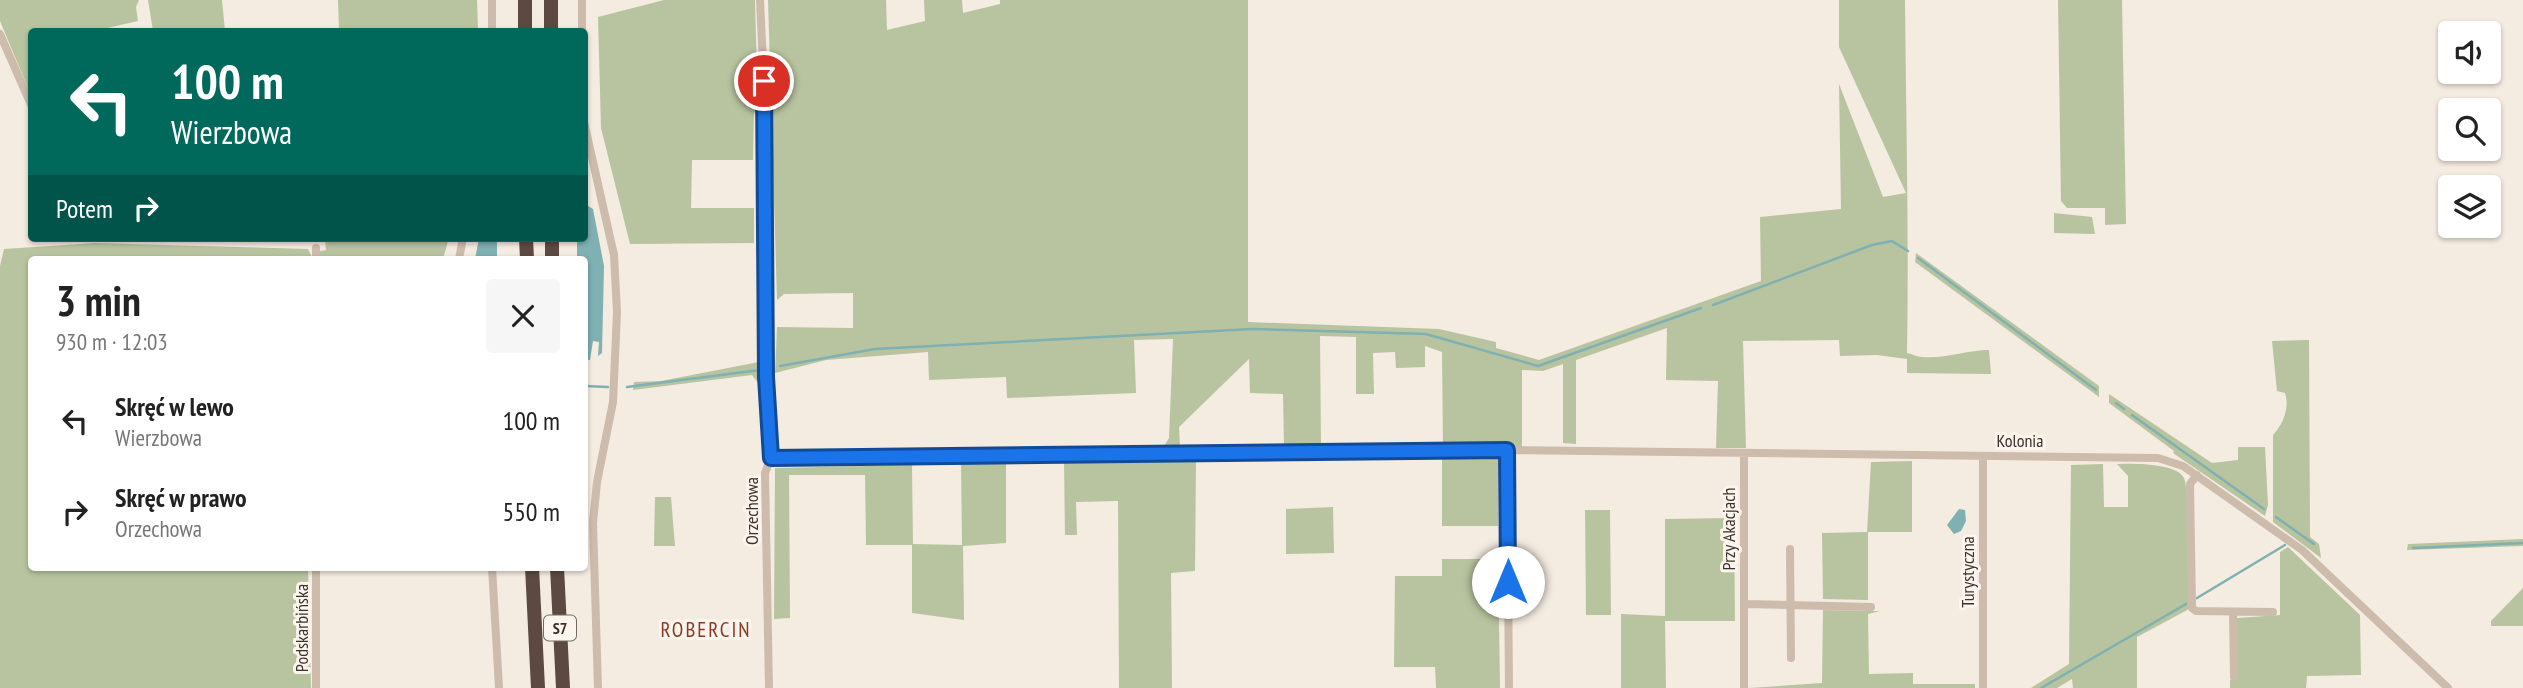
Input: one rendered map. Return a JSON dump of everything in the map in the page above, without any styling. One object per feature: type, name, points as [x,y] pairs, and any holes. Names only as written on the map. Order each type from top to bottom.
[{"type":"highway","points":[[525,0],[525,28]]},
{"type":"highway","points":[[551,0],[551,28]]},
{"type":"highway","name":"S7","points":[[532,571],[538,688]]},
{"type":"highway","name":"S7","points":[[557,571],[563,688]]},
{"type":"street","points":[[492,0],[492,28]]},
{"type":"street","points":[[582,0],[582,28]]},
{"type":"street","name":"Orzechowa","points":[[761,0],[765,108],[768,454],[771,458],[765,473],[769,688]]},
{"type":"street","points":[[0,34],[28,98]]},
{"type":"street","points":[[588,140],[614,255],[617,312],[614,402],[597,482],[593,523],[598,688]]},
{"type":"street","points":[[316,248],[316,256]]},
{"type":"street","points":[[1507,450],[1509,688]]},
{"type":"street","name":"Kolonia","points":[[771,458],[1507,450],[2158,458],[2183,466],[2302,550],[2412,651],[2448,688]]},
{"type":"street","name":"Przy Akacjach","points":[[1744,454],[1744,688]]},
{"type":"street","name":"Turystyczna","points":[[1983,456],[1983,688]]},
{"type":"street","points":[[2197,475],[2190,484],[2191,605],[2196,611],[2273,612]]},
{"type":"street","points":[[1790,549],[1791,658]]},
{"type":"street","name":"Podskarbińska","points":[[316,571],[316,688]]},
{"type":"street","points":[[492,571],[499,688]]},
{"type":"street","points":[[1744,604],[1871,607]]},
{"type":"street","points":[[2233,613],[2234,677]]},
{"type":"green space","points":[[0,0],[139,0],[136,7],[138,21],[107,28],[28,28],[28,88],[0,21]]},
{"type":"green space","points":[[148,0],[222,0],[225,28],[153,28]]},
{"type":"green space","points":[[338,0],[477,0],[478,28],[339,28]]},
{"type":"green space","points":[[664,0],[755,0],[758,115],[754,112],[753,160],[692,160],[691,208],[754,208],[754,243],[630,244],[601,128],[598,17]]},
{"type":"green space","points":[[768,0],[886,0],[887,30],[925,21],[924,0],[962,0],[963,13],[1000,4],[1000,0],[1248,0],[1248,322],[1439,329],[1496,342],[1496,348],[1539,360],[1761,281],[1760,217],[1841,209],[1839,84],[1883,197],[1906,193],[1839,47],[1839,0],[1905,0],[1907,353],[1931,357],[1989,350],[1991,374],[1907,373],[1907,359],[1877,355],[1840,356],[1839,340],[1743,341],[1746,448],[1716,448],[1718,381],[1666,380],[1667,328],[1576,360],[1576,444],[1563,443],[1563,364],[1543,371],[1522,370],[1522,447],[1443,448],[1442,352],[1425,346],[1425,367],[1396,368],[1395,352],[1373,353],[1374,394],[1356,394],[1356,337],[1320,336],[1321,446],[1284,447],[1283,394],[1250,393],[1249,359],[1179,427],[1180,447],[1163,448],[1169,438],[1173,339],[1134,340],[1136,393],[1007,398],[1006,377],[929,380],[928,352],[826,360],[775,373],[777,327],[853,328],[853,293],[784,294],[777,300]]},
{"type":"green space","points":[[2058,0],[2122,0],[2126,224],[2105,225],[2105,208],[2067,208],[2061,201]]},
{"type":"green space","points":[[2054,213],[2092,217],[2095,234],[2054,233]]},
{"type":"green space","points":[[325,242],[448,242],[444,256],[320,256],[320,251],[326,250]]},
{"type":"green space","points":[[95,243],[308,249],[312,256],[28,256],[28,571],[308,571],[311,688],[0,688],[0,266],[4,249]]},
{"type":"green space","points":[[1916,253],[2099,386],[2099,397],[1915,262]]},
{"type":"green space","points":[[2309,340],[2310,537],[2319,544],[2321,558],[2273,522],[2273,435],[2283,421],[2287,404],[2285,393],[2277,391],[2272,341]]},
{"type":"green space","points":[[759,362],[758,383],[752,375],[633,390],[634,382],[661,381]]},
{"type":"green space","points":[[2109,394],[2212,463],[2238,460],[2238,447],[2265,447],[2268,505],[2265,516],[2173,453],[2174,451],[2109,403]]},
{"type":"green space","points":[[1498,458],[1498,526],[1442,526],[1442,459]]},
{"type":"green space","points":[[1196,459],[1195,571],[1171,573],[1172,688],[1119,688],[1118,501],[1076,502],[1077,535],[1065,535],[1064,463]]},
{"type":"green space","points":[[1912,461],[1912,532],[1868,532],[1868,600],[1823,599],[1822,533],[1867,532],[1871,462]]},
{"type":"green space","points":[[961,463],[1006,463],[1006,543],[963,546],[964,620],[912,613],[912,545],[866,545],[865,475],[789,475],[790,618],[774,619],[775,468],[912,465],[913,544],[962,545]]},
{"type":"green space","points":[[2103,464],[2104,507],[2128,507],[2128,476],[2117,464],[2164,467],[2173,469],[2184,478],[2187,496],[2189,609],[2137,637],[2137,688],[2073,688],[2072,679],[2057,688],[2031,688],[2069,664],[2071,465]]},
{"type":"green space","points":[[655,497],[671,497],[675,546],[654,546]]},
{"type":"green space","points":[[1333,507],[1334,553],[1286,554],[1286,509]]},
{"type":"green space","points":[[1585,510],[1610,510],[1611,615],[1586,615]]},
{"type":"green space","points":[[1734,518],[1735,621],[1665,621],[1666,688],[1621,688],[1621,614],[1665,616],[1665,519]]},
{"type":"green space","points":[[2523,539],[2523,546],[2407,550],[2408,544]]},
{"type":"green space","points":[[2288,547],[2360,615],[2361,675],[2307,676],[2306,688],[2230,688],[2230,680],[2237,679],[2237,618],[2280,615],[2280,552]]},
{"type":"green space","points":[[1442,559],[1498,559],[1500,688],[1436,688],[1435,667],[1394,667],[1395,576],[1442,576]]},
{"type":"green space","points":[[2523,588],[2523,626],[2491,626],[2491,621]]},
{"type":"green space","points":[[1823,610],[1880,611],[1868,614],[1869,674],[1913,673],[1913,684],[1975,684],[1975,688],[1749,688],[1822,683]]},
{"type":"water","points":[[588,206],[593,209],[604,266],[602,353],[598,356],[599,342],[593,341],[590,360],[588,256],[577,256],[577,242],[588,242]]},
{"type":"water","points":[[478,242],[497,242],[497,256],[476,256]]},
{"type":"water","points":[[1959,509],[1965,510],[1966,521],[1961,531],[1954,534],[1947,525]]},
{"type":"waterway","points":[[1713,305],[1872,245],[1892,241],[1908,251]]},
{"type":"waterway","points":[[1918,258],[2096,390]]},
{"type":"waterway","points":[[780,366],[875,349],[1252,329],[1426,334],[1538,366],[1701,308]]},
{"type":"waterway","points":[[627,387],[760,370]]},
{"type":"waterway","points":[[588,386],[608,387]]},
{"type":"waterway","points":[[2116,403],[2124,409]]},
{"type":"waterway","points":[[2132,415],[2264,509]]},
{"type":"waterway","points":[[2276,517],[2314,544]]},
{"type":"waterway","points":[[2413,548],[2523,543]]},
{"type":"waterway","points":[[2197,598],[2285,545]]},
{"type":"waterway","points":[[2041,688],[2186,604]]},
{"type":"district","name":"ROBERCIN","points":[[706,629]]},
{"type":"route","points":[[764,81],[766,377],[768,454],[771,458],[1507,450],[1508,582]]}]
